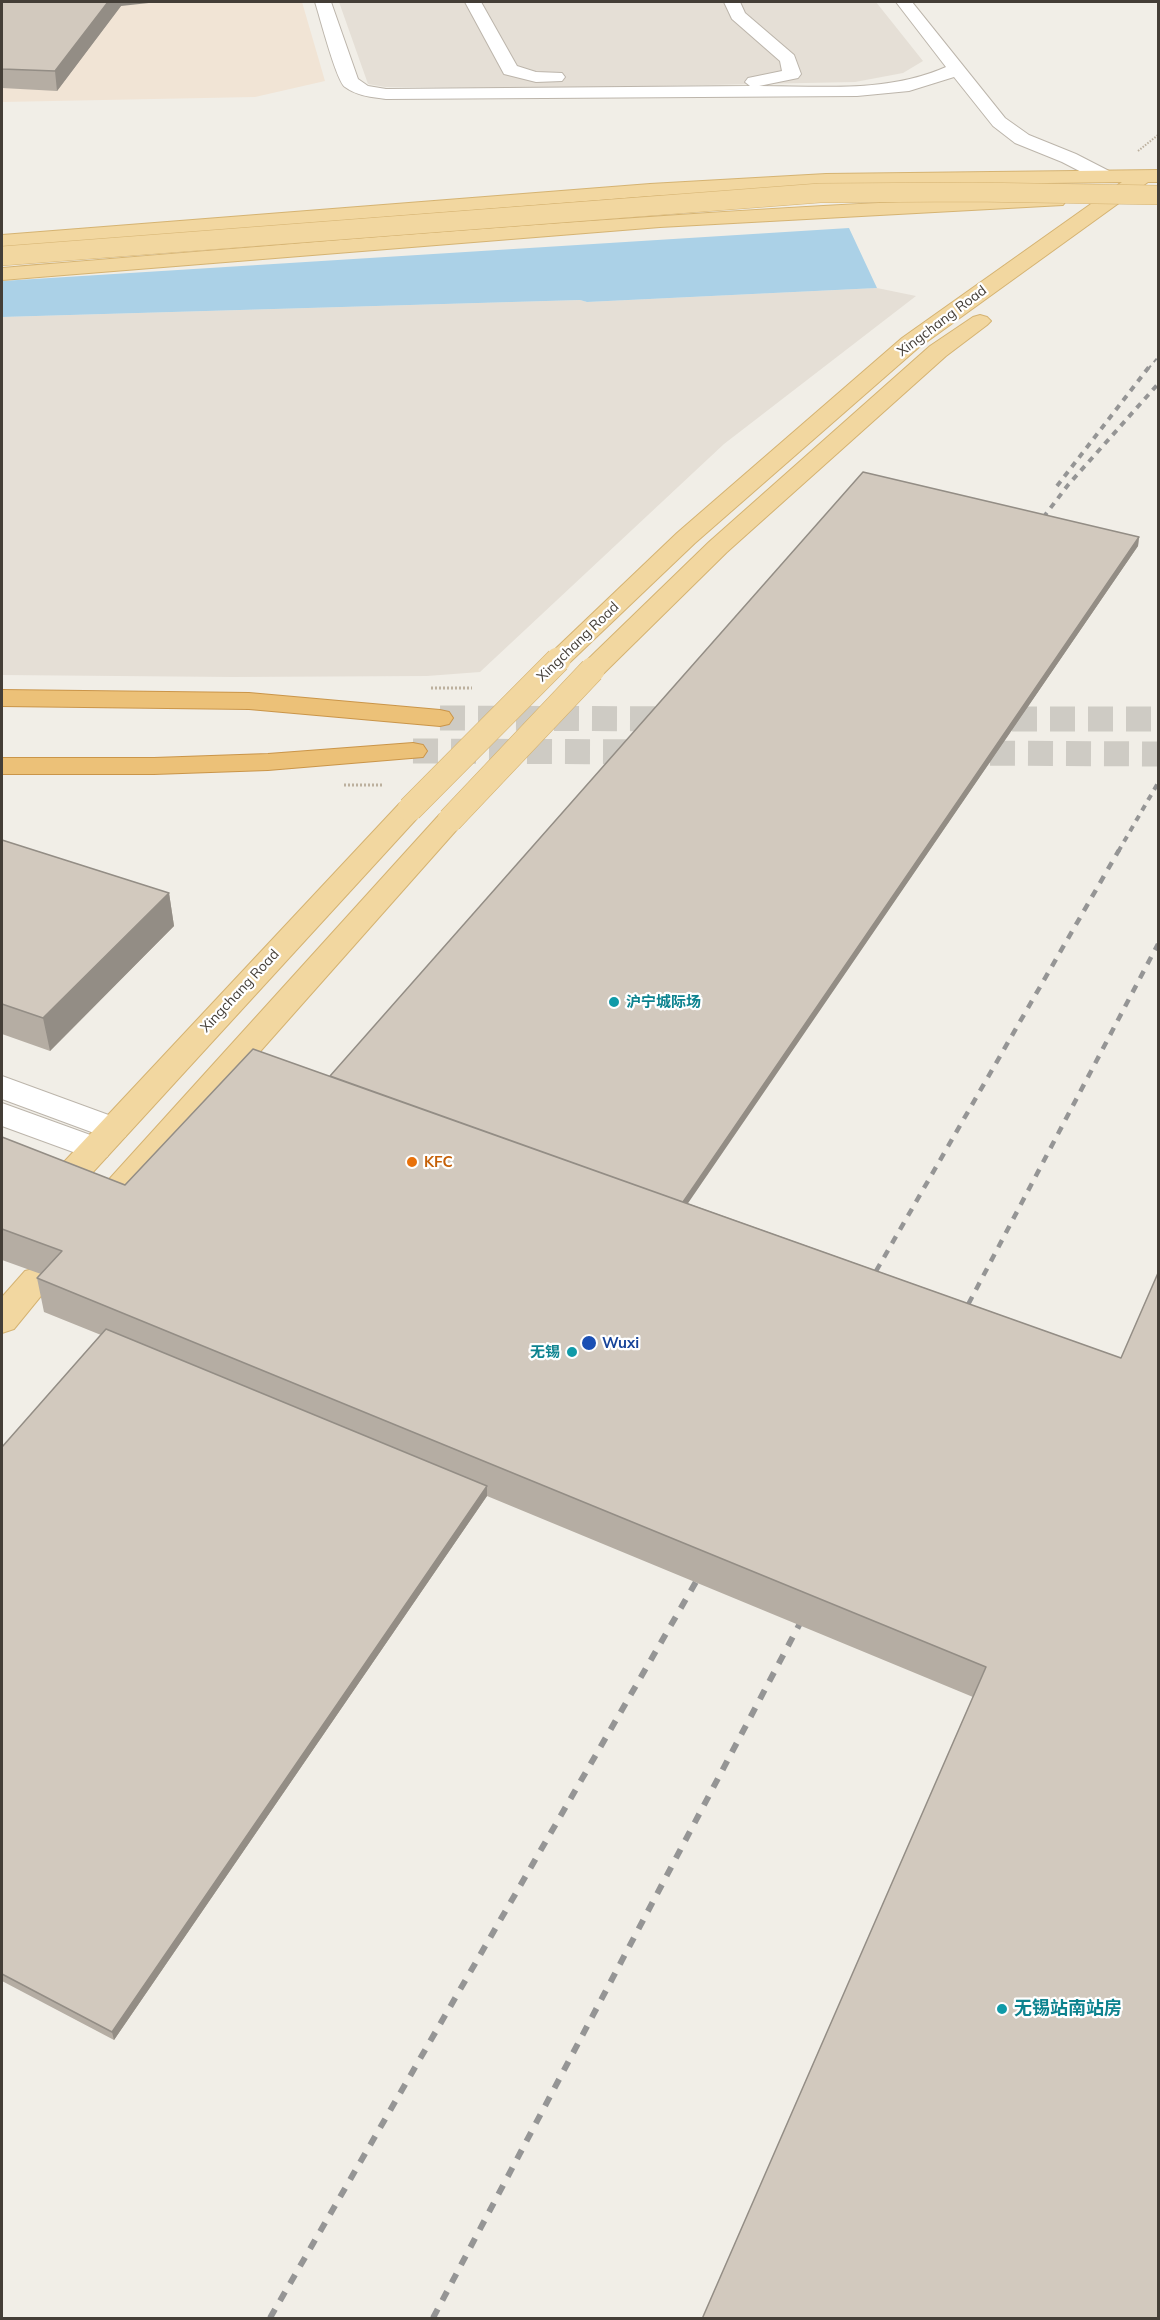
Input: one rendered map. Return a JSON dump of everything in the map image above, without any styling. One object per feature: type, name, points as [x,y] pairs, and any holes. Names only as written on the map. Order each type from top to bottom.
[{"type":"highway","points":[[2,698],[249,701],[440,718],[2,717]]},
{"type":"highway","points":[[2,744],[413,751],[257,763],[2,766]]},
{"type":"main road","points":[[2,241],[650,190],[826,180],[1104,176],[1153,184]]},
{"type":"main road","points":[[2,256],[820,193],[972,192],[1153,184]]},
{"type":"main road","points":[[1068,256],[1153,184]]},
{"type":"main road","name":"Xingchang Road","points":[[60,1187],[410,808],[558,660],[686,538],[910,343],[1107,202],[1153,184]]},
{"type":"main road","points":[[2,274],[509,232],[886,206],[1069,200],[1107,202]]},
{"type":"main road","name":"Xingchang Road","points":[[105,1205],[450,820],[592,670],[735,532],[938,351],[994,311]]},
{"type":"main road","points":[[2,1320],[37,1280]]},
{"type":"street","points":[[323,2],[350,82],[363,90],[386,94],[857,91],[898,89],[929,82],[958,68]]},
{"type":"street","points":[[473,2],[510,70],[536,77],[760,82],[792,74],[788,59],[738,15],[732,2]]},
{"type":"street","points":[[904,2],[999,122],[1022,139],[1069,158],[1104,176]]},
{"type":"street","points":[[2,1088],[104,1139]]},
{"type":"street","points":[[2,1114],[104,1139]]},
{"type":"shaded area","points":[[2,2],[302,2],[325,81],[255,97],[2,102]]},
{"type":"shaded area","points":[[339,2],[876,2],[923,61],[903,73],[855,82],[556,88],[385,87],[368,84]]},
{"type":"shaded area","points":[[877,288],[916,296],[724,444],[480,672],[427,676],[2,675],[2,317],[580,300],[587,302]]},
{"type":"water","points":[[849,228],[877,288],[587,302],[580,300],[2,317],[2,281]]},
{"type":"building","points":[[2,2],[108,2],[55,71],[2,69]]},
{"type":"building","points":[[863,472],[1139,537],[683,1202],[330,1076]]},
{"type":"building","points":[[2,840],[169,893],[43,1018],[2,1004]]},
{"type":"building","points":[[253,1049],[1121,1358],[1158,1273],[1158,2319],[702,2319],[986,1667],[37,1278],[62,1251],[2,1229],[2,1137],[125,1185]]},
{"type":"building","points":[[106,1329],[487,1486],[112,2032],[2,1974],[2,1447]]},
{"type":"tunnel","points":[[440,718],[689,719]]},
{"type":"tunnel","points":[[974,719],[1158,719]]},
{"type":"tunnel","points":[[413,751],[660,752]]},
{"type":"tunnel","points":[[952,753],[1158,754]]},
{"type":"railway","points":[[1148,369],[1158,357]]},
{"type":"railway","points":[[1057,486],[1149,367]]},
{"type":"railway","points":[[1036,527],[1068,485],[1158,384]]},
{"type":"railway","points":[[1118,852],[1158,783]]},
{"type":"railway","points":[[868,1285],[1119,850]]},
{"type":"railway","points":[[961,1318],[1158,944]]},
{"type":"railway","points":[[270,2318],[704,1568]]},
{"type":"railway","points":[[433,2318],[807,1610]]},
{"type":"place","name":"沪宁城际场","points":[[614,1002]]},
{"type":"place","name":"KFC","points":[[412,1162]]},
{"type":"place","name":"Wuxi","points":[[589,1343]]},
{"type":"place","name":"无锡","points":[[572,1352]]},
{"type":"place","name":"无锡站南站房","points":[[1002,2009]]}]
